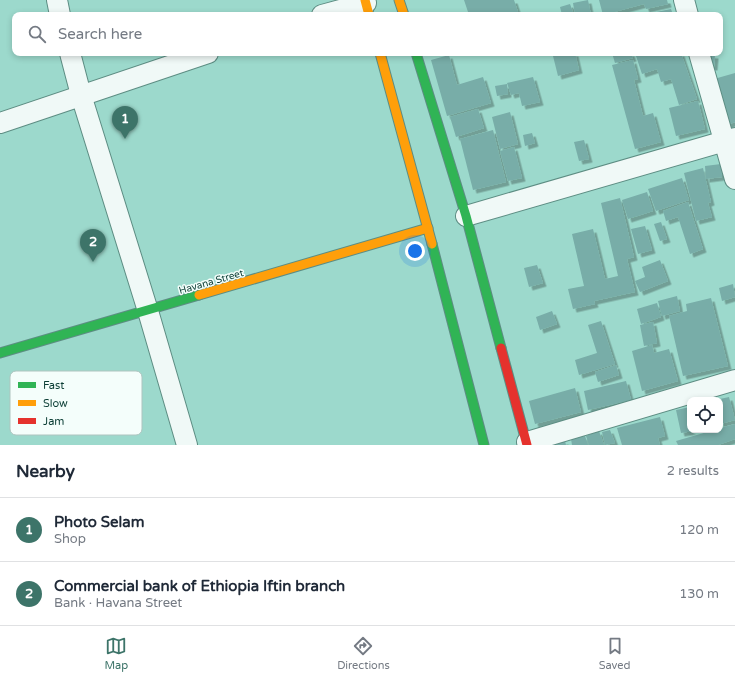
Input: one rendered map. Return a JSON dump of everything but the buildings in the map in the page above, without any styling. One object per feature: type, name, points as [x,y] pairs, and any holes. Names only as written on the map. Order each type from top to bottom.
[{"type":"main road","points":[[399,0],[403,12]]},
{"type":"main road","points":[[381,56],[428,228],[484,445]]},
{"type":"main road","points":[[417,56],[466,216],[527,444]]},
{"type":"main road","name":"Havana Street","points":[[0,353],[428,228]]},
{"type":"street","points":[[57,0],[59,12]]},
{"type":"street","points":[[684,0],[687,12]]},
{"type":"street","points":[[337,12],[367,6]]},
{"type":"street","points":[[71,56],[81,95],[148,311],[187,445]]},
{"type":"street","points":[[0,123],[199,56]]},
{"type":"street","points":[[700,56],[729,140],[735,179]]},
{"type":"street","points":[[466,216],[729,140]]},
{"type":"street","points":[[527,444],[735,380]]},
{"type":"traffic: fast","points":[[417,56],[466,216],[501,348]]},
{"type":"traffic: fast","points":[[432,244],[484,445]]},
{"type":"traffic: fast","points":[[0,353],[199,295]]},
{"type":"traffic: slow","points":[[365,0],[368,12]]},
{"type":"traffic: slow","points":[[399,0],[403,12]]},
{"type":"traffic: slow","points":[[381,56],[432,244]]},
{"type":"traffic: slow","points":[[199,295],[428,228]]},
{"type":"traffic: jam","points":[[501,348],[527,445]]},
{"type":"place","name":"Photo Selam","points":[[125,139]]},
{"type":"place","name":"Commercial bank of Ethiopia Iftin branch","points":[[93,262]]}]
